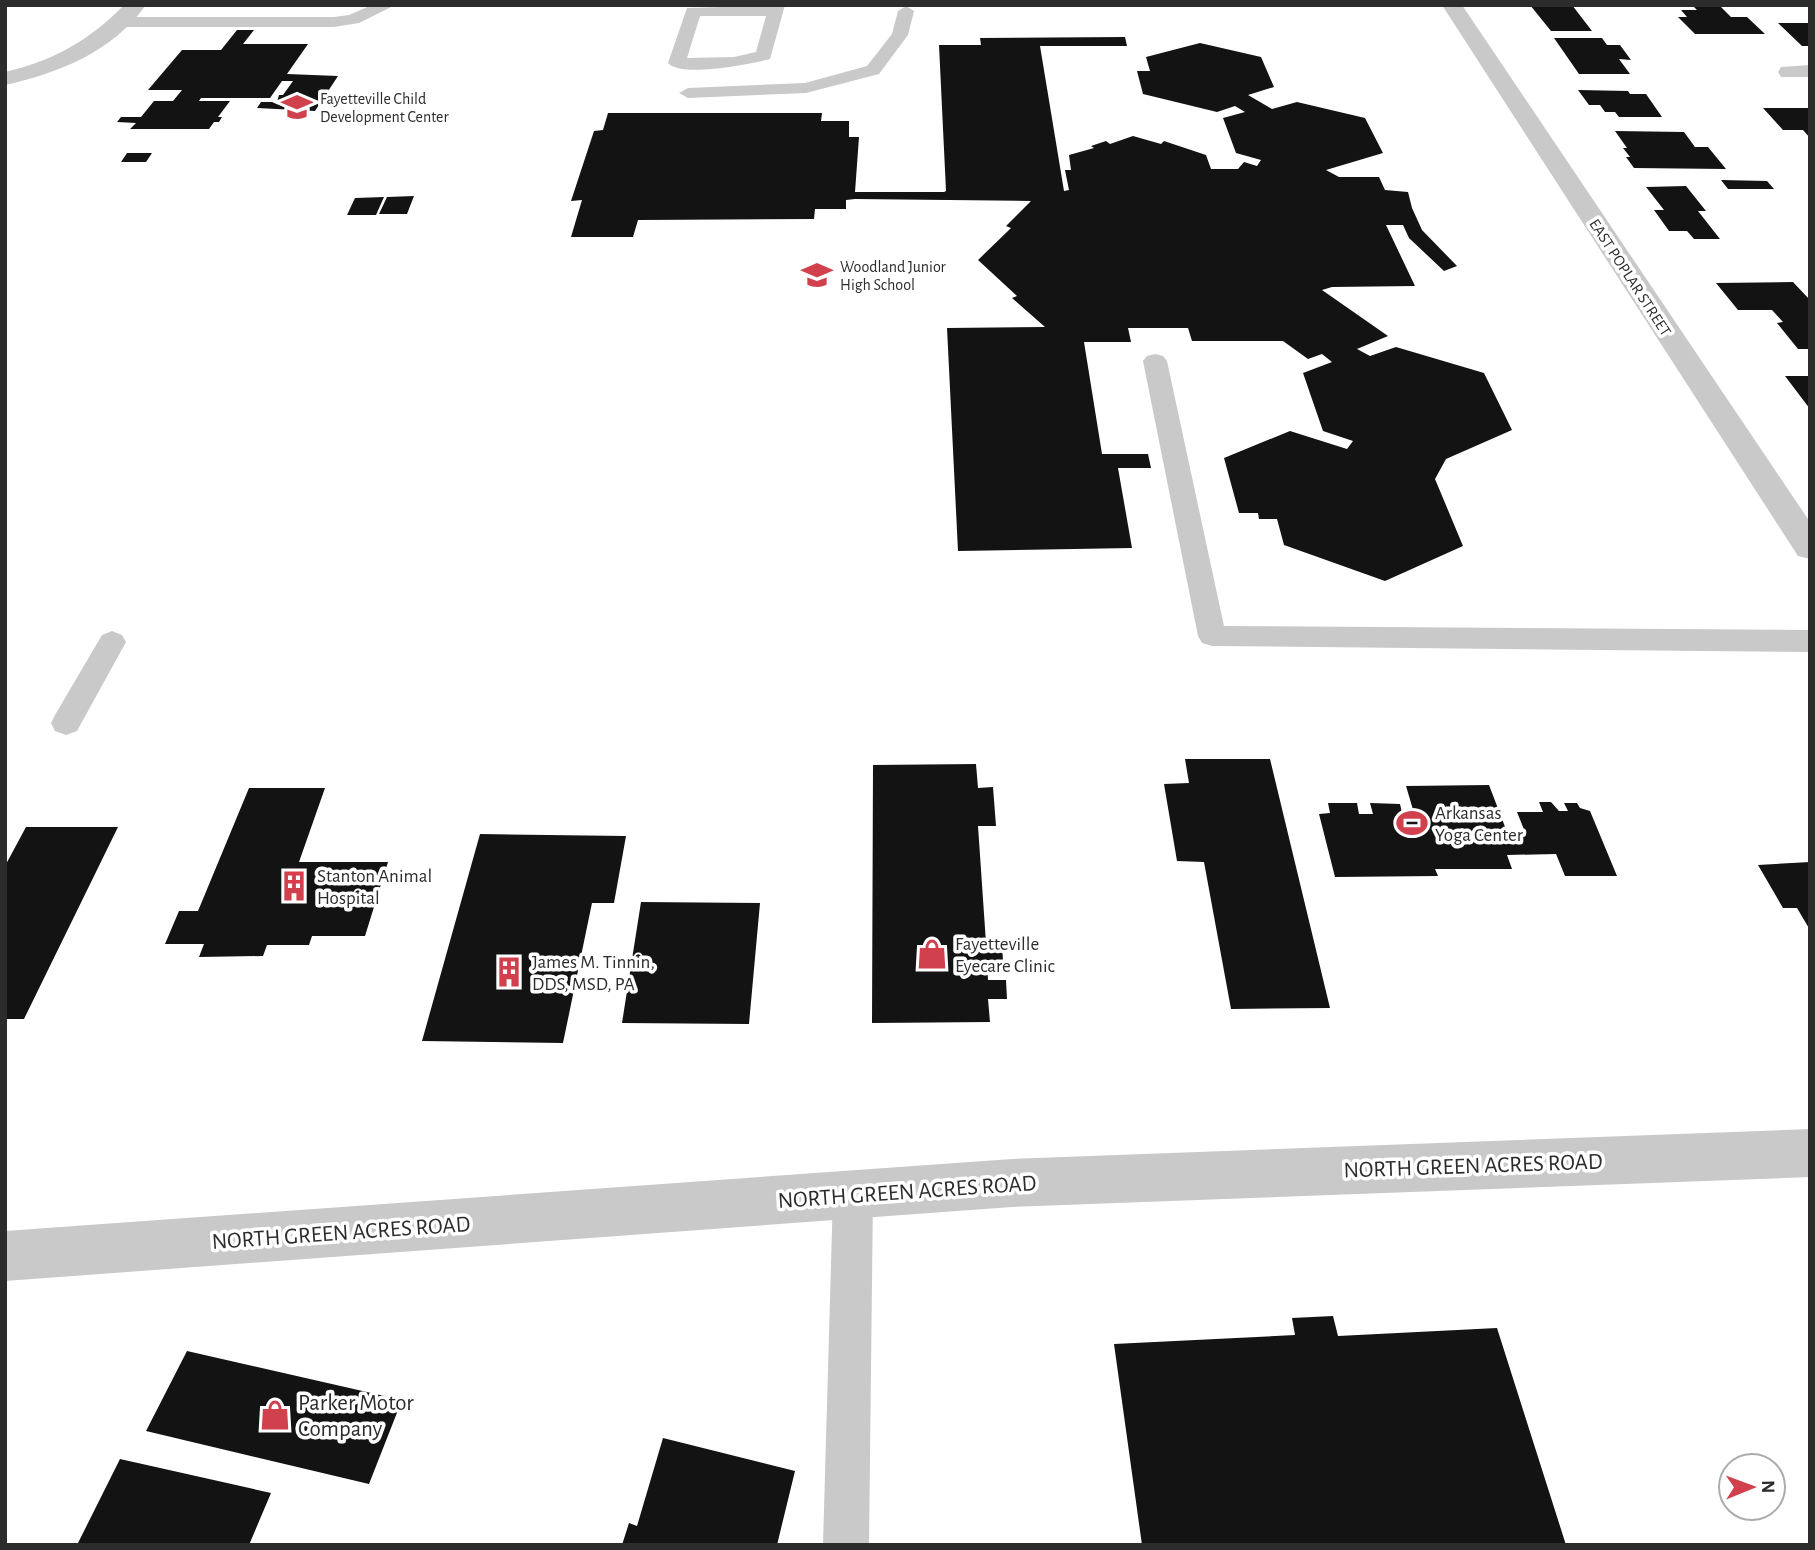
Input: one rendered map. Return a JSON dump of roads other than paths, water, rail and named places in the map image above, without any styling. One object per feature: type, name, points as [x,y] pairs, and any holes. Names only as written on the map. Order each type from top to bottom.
[{"type":"street","points":[[5,79],[32,74],[78,55],[121,22],[136,5]]},
{"type":"street","name":"EAST POPLAR STREET","points":[[1452,5],[1810,548]]},
{"type":"street","name":"NORTH GREEN ACRES ROAD","points":[[5,1256],[1012,1183],[1810,1153]]},
{"type":"lane","points":[[121,22],[334,22],[353,19],[387,5]]},
{"type":"lane","points":[[694,8],[776,8],[764,55],[734,62],[677,63],[694,8]]},
{"type":"lane","points":[[688,93],[806,88],[873,70],[900,35],[906,11]]},
{"type":"lane","points":[[1155,360],[1212,636],[1810,641]]},
{"type":"lane","points":[[66,723],[111,642]]},
{"type":"lane","points":[[846,1545],[853,1194]]},
{"type":"place","name":"Fayetteville Child Development Center","points":[[297,107]]},
{"type":"place","name":"Woodland Junior High School","points":[[817,275]]},
{"type":"place","name":"Arkansas Yoga Center","points":[[1412,823]]},
{"type":"place","name":"Stanton Animal Hospital","points":[[294,886]]},
{"type":"place","name":"Fayetteville Eyecare Clinic","points":[[932,954]]},
{"type":"place","name":"James M. Tinnin, DDS, MSD, PA","points":[[509,972]]},
{"type":"place","name":"Parker Motor Company","points":[[275,1415]]}]
